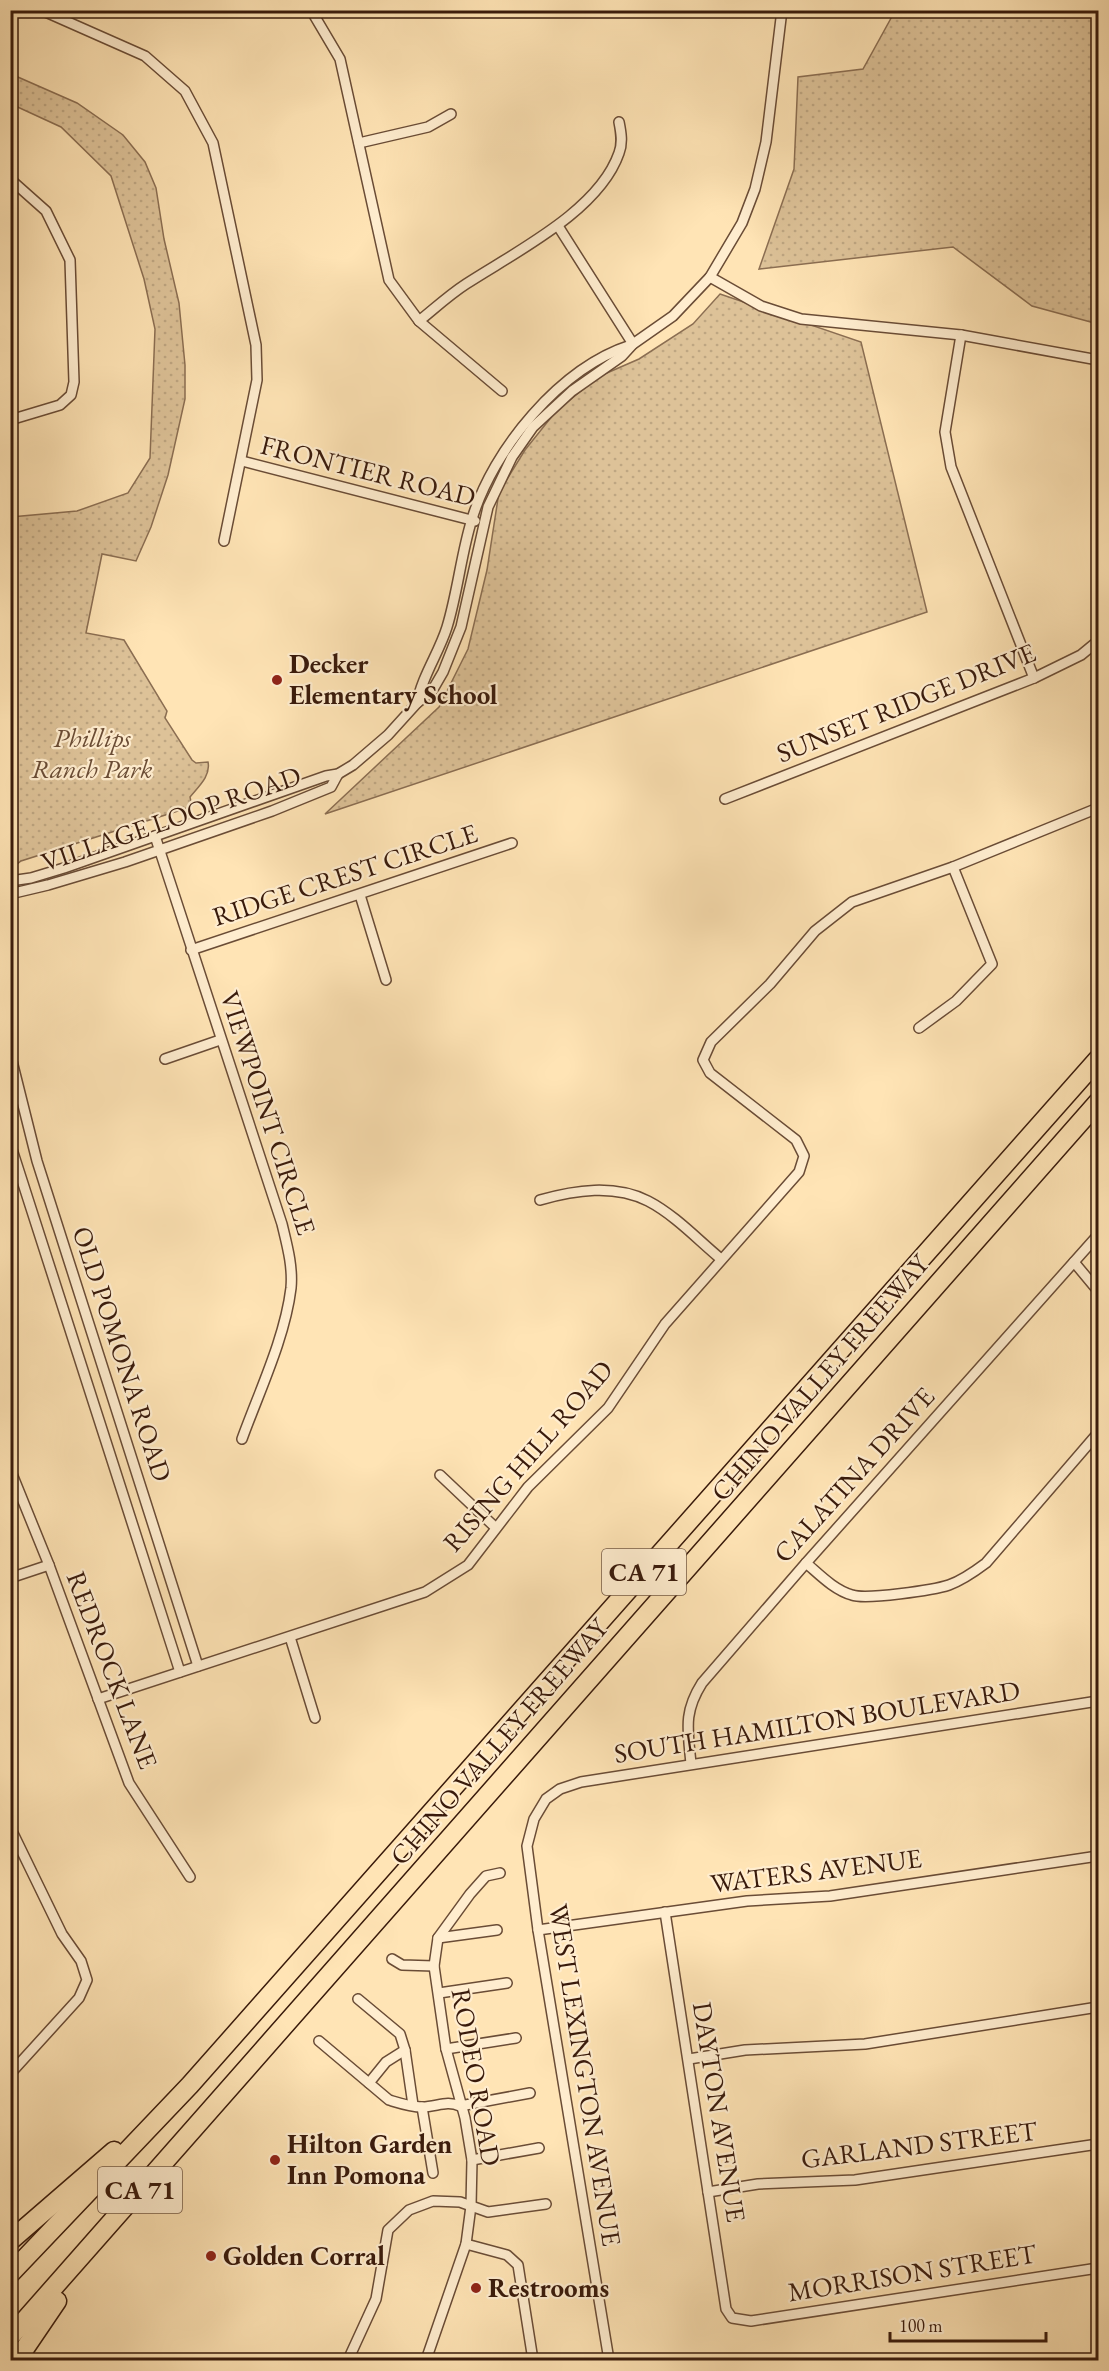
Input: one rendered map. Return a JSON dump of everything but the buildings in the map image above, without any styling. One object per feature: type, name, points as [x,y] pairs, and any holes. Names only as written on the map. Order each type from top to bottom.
[{"type":"highway","name":"CHINO VALLEY FREEWAY","points":[[10,2274],[190,2085],[1098,1059]]},
{"type":"highway","name":"CHINO VALLEY FREEWAY","points":[[10,2337],[1098,1102]]},
{"type":"highway","points":[[17,2361],[36,2329],[70,2284],[270,2043]]},
{"type":"highway","points":[[10,2241],[190,2085]]},
{"type":"street","points":[[311,10],[340,59],[389,280],[419,321],[502,391]]},
{"type":"street","name":"VILLAGE LOOP ROAD","points":[[10,881],[53,872],[107,851],[326,776],[338,774],[353,765],[388,735],[417,703],[432,691],[454,646],[468,599],[483,524],[496,487],[512,457],[533,427],[555,404],[673,316],[710,277],[742,223],[755,189],[766,142],[782,10]]},
{"type":"street","points":[[45,11],[145,56],[184,91],[213,143],[256,345],[257,380],[224,541]]},
{"type":"street","points":[[359,143],[428,127],[451,114]]},
{"type":"street","points":[[419,321],[462,286],[558,226],[595,195],[619,154],[622,141],[619,122]]},
{"type":"street","points":[[10,179],[46,211],[70,260],[74,382],[72,395],[60,405],[10,420]]},
{"type":"street","points":[[558,226],[633,344]]},
{"type":"street","points":[[710,277],[761,306],[801,319],[961,335],[1098,360]]},
{"type":"street","points":[[961,335],[945,432],[951,467],[1034,678]]},
{"type":"street","name":"VILLAGE LOOP ROAD","points":[[417,703],[420,686],[438,652],[447,628],[471,520],[488,479],[502,454],[530,417],[547,400],[583,370],[619,349],[633,344]]},
{"type":"street","name":"FRONTIER ROAD","points":[[242,462],[483,524]]},
{"type":"street","name":"SUNSET RIDGE DRIVE","points":[[725,799],[1034,678],[1081,655],[1098,641]]},
{"type":"street","name":"VILLAGE LOOP ROAD","points":[[10,894],[48,885],[159,850],[314,796],[331,787],[338,774]]},
{"type":"street","points":[[919,1028],[956,1001],[992,964],[953,867],[1098,808]]},
{"type":"street","name":"VIEWPOINT CIRCLE","points":[[155,836],[290,1254],[291,1288],[281,1333],[242,1439]]},
{"type":"street","name":"RIDGE CREST CIRCLE","points":[[191,950],[512,843]]},
{"type":"street","name":"RISING HILL ROAD","points":[[98,1699],[425,1592],[468,1565],[528,1487],[608,1408],[665,1324],[799,1172],[804,1156],[796,1140],[710,1073],[704,1060],[711,1042],[770,984],[814,930],[852,902],[953,867]]},
{"type":"street","points":[[360,895],[386,980]]},
{"type":"street","points":[[165,1059],[220,1040]]},
{"type":"street","name":"OLD POMONA ROAD","points":[[10,1053],[37,1161],[198,1666]]},
{"type":"street","name":"OLD POMONA ROAD","points":[[10,1143],[180,1672]]},
{"type":"street","points":[[540,1200],[581,1191],[606,1190],[627,1194],[648,1202],[721,1259]]},
{"type":"street","name":"CALATINA DRIVE","points":[[691,1764],[687,1720],[692,1699],[702,1683],[1098,1235]]},
{"type":"street","points":[[1074,1262],[1098,1291]]},
{"type":"street","points":[[806,1563],[835,1587],[851,1595],[867,1598],[948,1586],[968,1576],[986,1563],[1098,1433]]},
{"type":"street","name":"REDROCK LANE","points":[[10,1469],[49,1565],[129,1783],[190,1877]]},
{"type":"street","points":[[440,1475],[496,1528]]},
{"type":"street","points":[[10,1578],[49,1565]]},
{"type":"street","points":[[290,1637],[315,1718]]},
{"type":"street","name":"SOUTH HAMILTON BOULEVARD","points":[[546,1799],[560,1789],[581,1782],[1098,1701]]},
{"type":"street","name":"WEST LEXINGTON AVENUE","points":[[546,1799],[534,1819],[527,1846],[538,1930],[609,2361]]},
{"type":"street","points":[[10,1827],[62,1934],[81,1961],[87,1980],[79,1998],[12,2069]]},
{"type":"street","name":"WATERS AVENUE","points":[[538,1930],[747,1901],[830,1896],[1098,1856]]},
{"type":"street","name":"RODEO ROAD","points":[[426,2361],[466,2244],[471,2206],[472,2160],[446,2049],[434,1966],[438,1938],[462,1903],[486,1876],[500,1873]]},
{"type":"street","name":"DAYTON AVENUE","points":[[665,1912],[726,2309],[732,2318]]},
{"type":"street","points":[[438,1938],[497,1930]]},
{"type":"street","points":[[392,1959],[402,1965],[434,1966]]},
{"type":"street","points":[[439,1993],[507,1983]]},
{"type":"street","points":[[358,1999],[400,2034],[433,2173]]},
{"type":"street","points":[[689,2059],[745,2050],[865,2044],[1098,2007]]},
{"type":"street","points":[[446,2049],[516,2038]]},
{"type":"street","points":[[319,2042],[389,2100],[403,2104],[417,2106],[450,2102],[460,2106],[530,2093]]},
{"type":"street","points":[[369,2083],[386,2062],[405,2050]]},
{"type":"street","name":"GARLAND STREET","points":[[708,2192],[758,2184],[855,2181],[1098,2144]]},
{"type":"street","points":[[472,2160],[539,2148]]},
{"type":"street","points":[[348,2361],[376,2299],[388,2230],[409,2210],[434,2200],[460,2202],[488,2212],[546,2204]]},
{"type":"street","points":[[466,2244],[507,2255],[518,2265],[533,2361]]},
{"type":"street","name":"MORRISON STREET","points":[[732,2318],[751,2321],[1098,2268]]},
{"type":"green space","points":[[895,11],[1098,11],[1098,324],[1032,306],[953,247],[759,269],[794,169],[798,77],[863,69]]},
{"type":"green space","name":"Phillips Ranch Park","points":[[11,74],[77,103],[123,135],[145,162],[156,188],[164,239],[179,303],[185,365],[185,399],[168,475],[151,527],[136,561],[102,554],[86,633],[124,640],[167,711],[165,718],[192,760],[196,763],[208,762],[208,772],[190,797],[191,802],[187,808],[21,861],[11,869],[11,517],[77,511],[128,493],[150,458],[155,329],[144,279],[111,176],[61,127],[11,104]]},
{"type":"green space","points":[[720,294],[861,342],[927,612],[325,814],[439,707],[468,649],[487,570],[499,492],[525,450],[557,410],[600,376],[639,359],[693,324]]},
{"type":"place","name":"Decker Elementary School","points":[[277,680]]},
{"type":"place","name":"Hilton Garden Inn Pomona","points":[[275,2160]]},
{"type":"place","name":"Golden Corral","points":[[211,2256]]},
{"type":"place","name":"Restrooms","points":[[476,2288]]}]
